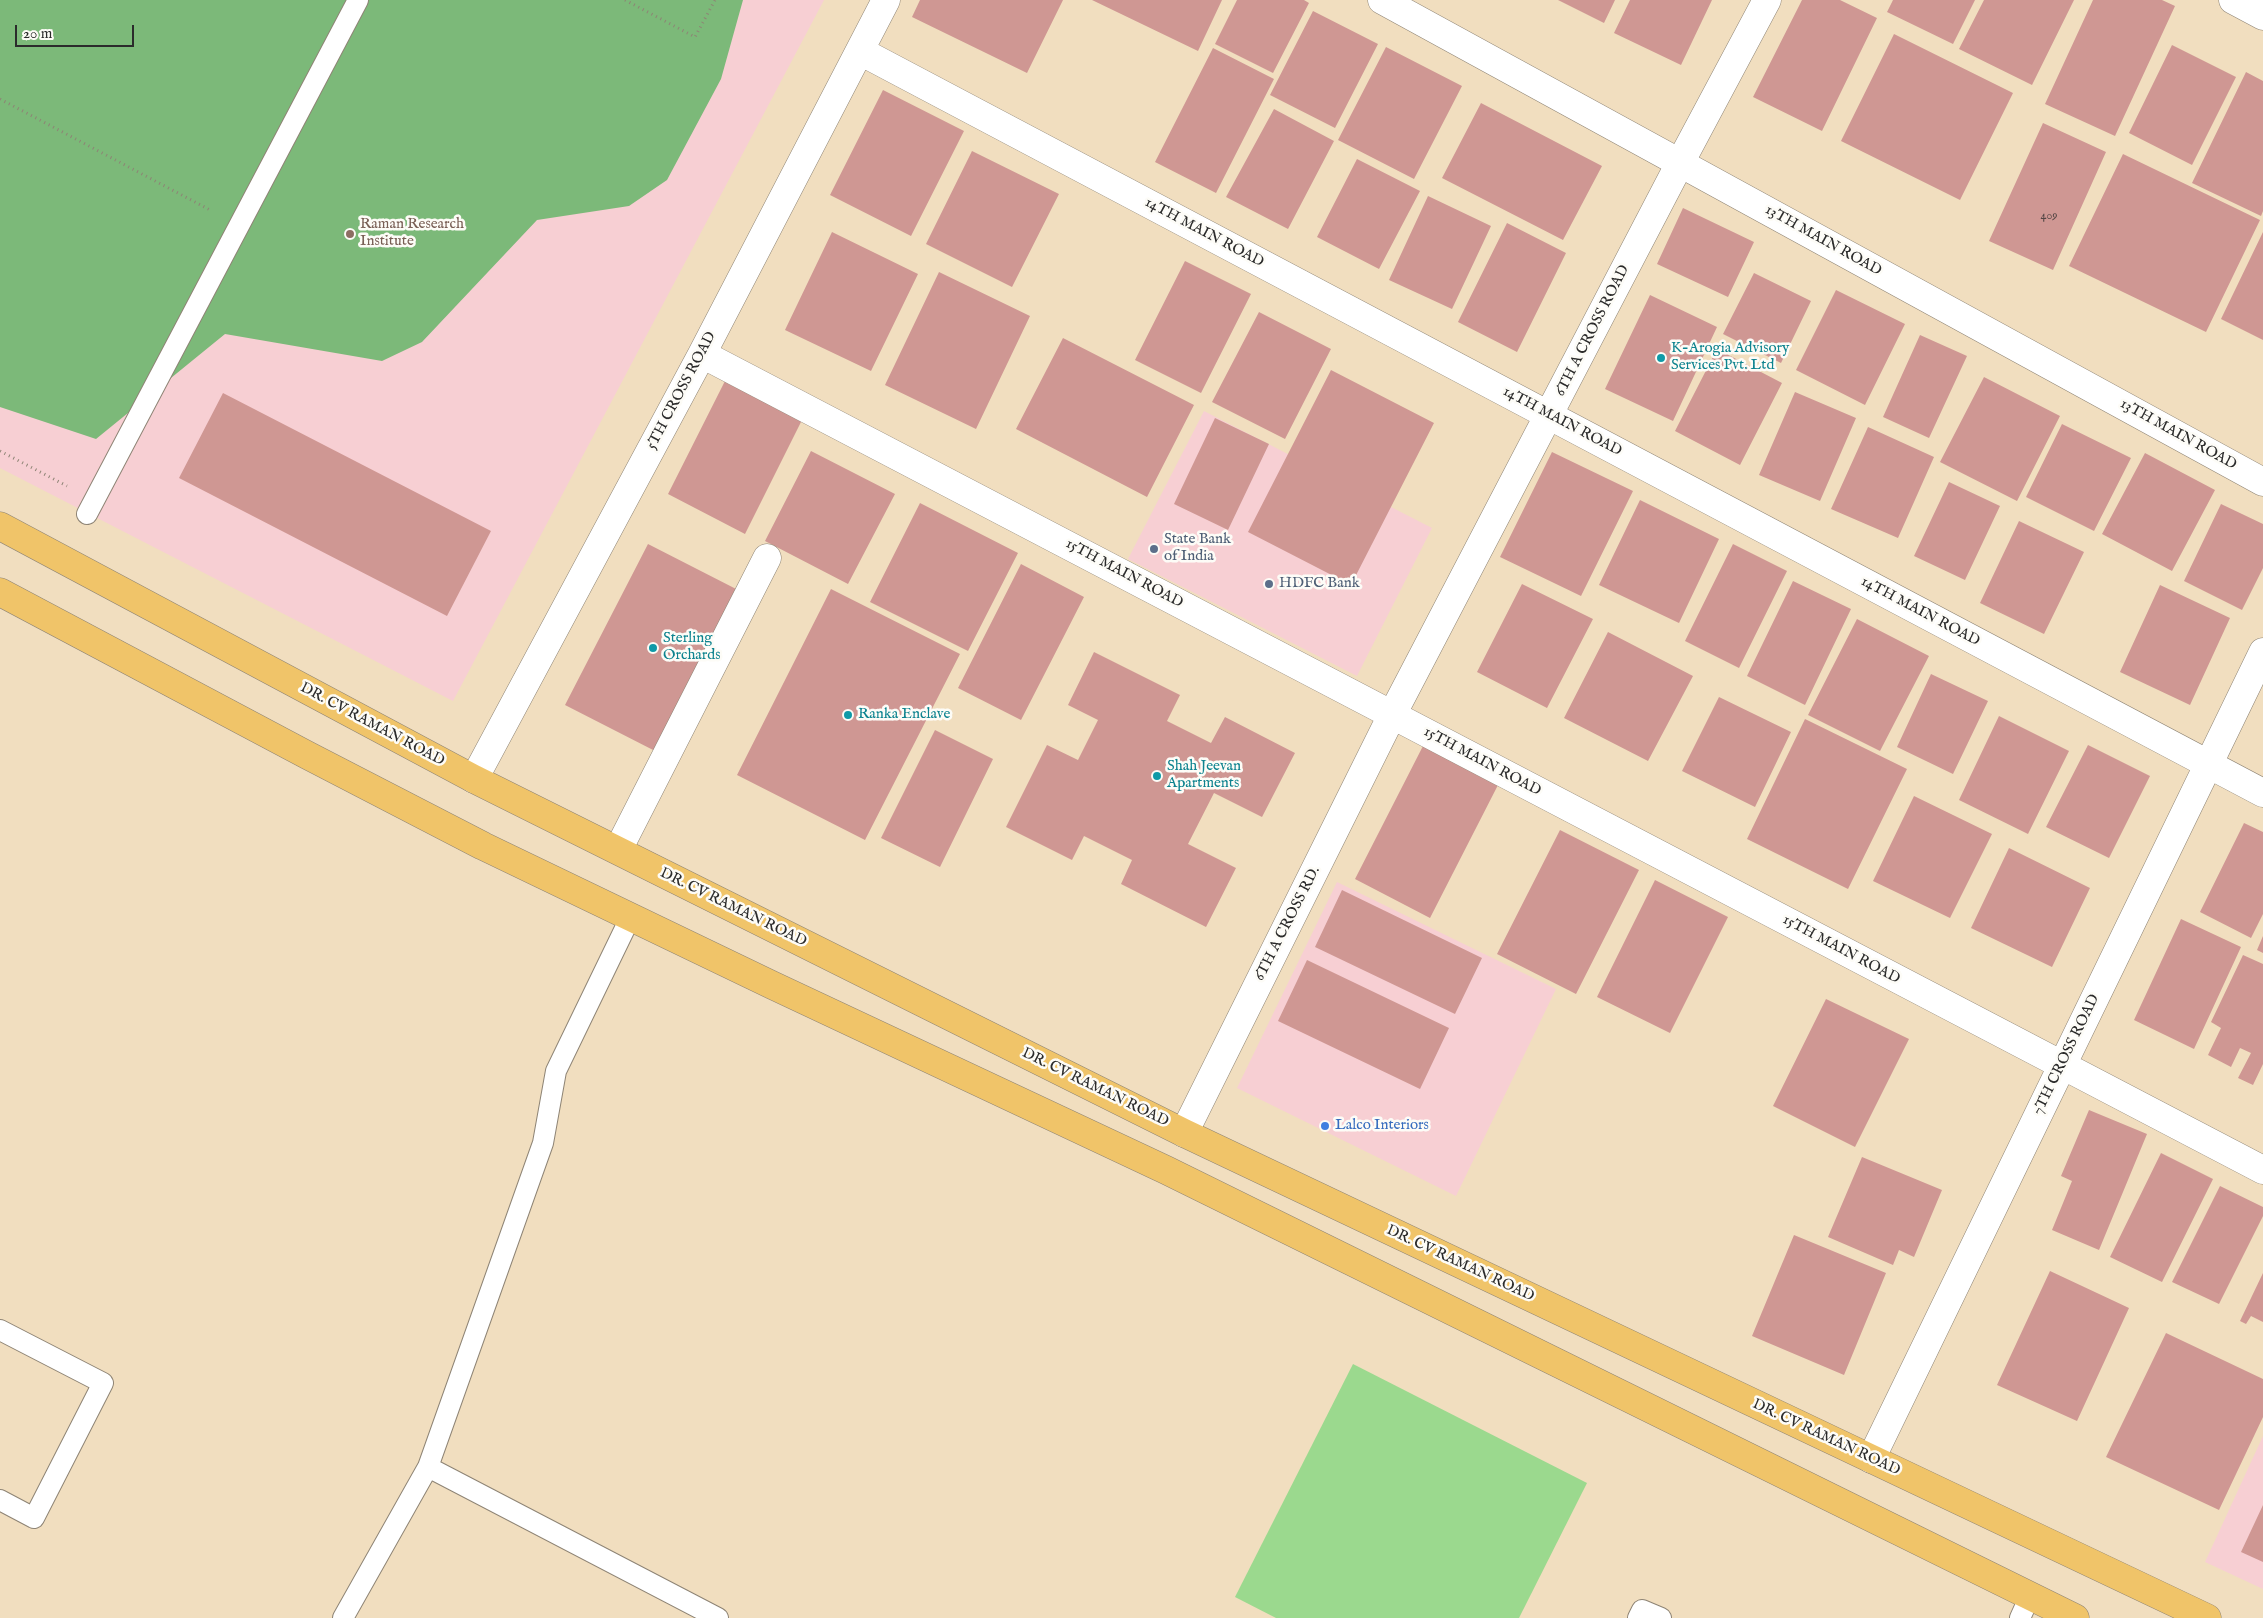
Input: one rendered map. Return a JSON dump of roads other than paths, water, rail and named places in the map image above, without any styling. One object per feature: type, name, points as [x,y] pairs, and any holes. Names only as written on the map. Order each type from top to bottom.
[{"type":"highway","name":"DR. CV RAMAN ROAD","points":[[0,526],[474,779],[1184,1133],[2207,1618]]},
{"type":"highway","points":[[0,592],[448,828],[1175,1174],[2025,1607],[2075,1618]]},
{"type":"street","name":"5TH CROSS ROAD","points":[[474,779],[702,354],[886,0]]},
{"type":"street","name":"13TH MAIN ROAD","points":[[1382,0],[2263,482]]},
{"type":"street","name":"6TH A CROSS ROAD","points":[[1392,715],[1550,416],[1680,162],[1767,0]]},
{"type":"street","points":[[2233,0],[2263,16]]},
{"type":"street","name":"14TH MAIN ROAD","points":[[860,51],[2263,794]]},
{"type":"street","name":"15TH MAIN ROAD","points":[[702,354],[2263,1170]]},
{"type":"street","points":[[618,850],[766,558]]},
{"type":"street","name":"7TH CROSS ROAD","points":[[1871,1459],[2263,652]]},
{"type":"street","name":"6TH A CROSS RD.","points":[[1184,1133],[1392,715]]},
{"type":"lane","points":[[91,507],[358,0]]},
{"type":"lane","points":[[343,1618],[428,1468],[543,1143],[556,1071],[631,916]]},
{"type":"lane","points":[[0,1330],[104,1383],[34,1518],[0,1500]]},
{"type":"lane","points":[[428,1468],[718,1618]]},
{"type":"lane","points":[[1638,1618],[1642,1610],[1661,1618]]},
{"type":"place","name":"Raman Research Institute","points":[[350,234]]},
{"type":"place","name":"K-Arogia Advisory Services Pvt. Ltd","points":[[1661,358]]},
{"type":"place","name":"State Bank of India","points":[[1154,549]]},
{"type":"place","name":"HDFC Bank","points":[[1269,584]]},
{"type":"place","name":"Sterling Orchards","points":[[653,648]]},
{"type":"place","name":"Ranka Enclave","points":[[848,715]]},
{"type":"place","name":"Shah Jeevan Apartments","points":[[1157,776]]},
{"type":"place","name":"Lalco Interiors","points":[[1325,1126]]}]
